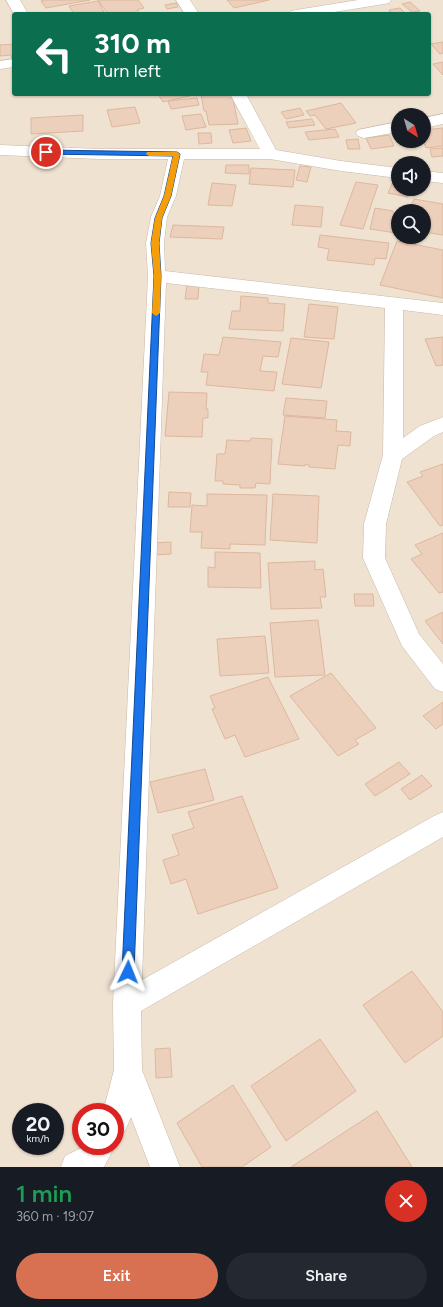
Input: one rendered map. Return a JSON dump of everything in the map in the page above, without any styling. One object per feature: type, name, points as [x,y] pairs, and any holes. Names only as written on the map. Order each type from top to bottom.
[{"type":"street","points":[[13,0],[20,12]]},
{"type":"street","points":[[183,0],[191,12]]},
{"type":"street","points":[[309,12],[384,0]]},
{"type":"street","points":[[0,65],[12,63]]},
{"type":"street","points":[[239,96],[270,154]]},
{"type":"street","points":[[431,122],[443,119]]},
{"type":"street","points":[[364,133],[391,128]]},
{"type":"street","points":[[0,150],[99,154],[270,154],[341,166],[391,172]]},
{"type":"street","points":[[120,1103],[128,1070],[127,1004],[158,276],[155,243],[159,218],[168,196],[177,154]]},
{"type":"street","points":[[431,177],[443,178]]},
{"type":"street","points":[[158,276],[443,309]]},
{"type":"street","points":[[394,303],[393,455],[374,524],[374,558],[410,639],[443,682]]},
{"type":"street","points":[[393,455],[427,431],[443,424]]},
{"type":"street","points":[[127,1004],[443,824]]},
{"type":"street","points":[[128,1070],[165,1167]]},
{"type":"street","points":[[76,1167],[92,1159],[94,1155]]},
{"type":"shaded area","points":[[0,0],[443,0],[443,1167],[0,1167]]},
{"type":"building","points":[[90,0],[46,8],[41,1]]},
{"type":"building","points":[[98,0],[138,0],[144,8],[137,10],[138,12],[107,12]]},
{"type":"building","points":[[227,0],[269,0],[234,8]]},
{"type":"building","points":[[98,1],[104,12],[73,12],[69,6]]},
{"type":"building","points":[[410,2],[420,11],[412,12],[402,4]]},
{"type":"building","points":[[176,3],[178,7],[167,9],[165,5]]},
{"type":"building","points":[[400,8],[404,12],[391,12],[389,10]]},
{"type":"building","points":[[443,42],[443,53],[440,54],[431,44]]},
{"type":"building","points":[[12,44],[12,58],[11,55],[0,56],[0,45]]},
{"type":"building","points":[[443,62],[443,75],[433,64]]},
{"type":"building","points":[[159,96],[190,96],[163,102]]},
{"type":"building","points":[[201,96],[232,96],[238,124],[209,125],[206,111],[204,111]]},
{"type":"building","points":[[197,98],[199,105],[171,109],[168,101]]},
{"type":"building","points":[[341,103],[356,123],[326,129],[315,115],[310,116],[306,111]]},
{"type":"building","points":[[135,107],[140,123],[112,127],[107,110]]},
{"type":"building","points":[[300,108],[304,115],[286,119],[281,112]]},
{"type":"building","points":[[201,114],[206,127],[186,130],[182,116]]},
{"type":"building","points":[[83,115],[83,131],[31,134],[31,118]]},
{"type":"building","points":[[312,119],[315,125],[289,128],[286,122]]},
{"type":"building","points":[[246,128],[251,141],[233,143],[229,130]]},
{"type":"building","points":[[443,128],[443,146],[431,147],[431,129]]},
{"type":"building","points":[[335,129],[339,137],[309,140],[305,132]]},
{"type":"building","points":[[198,133],[211,133],[212,143],[199,144]]},
{"type":"building","points":[[389,135],[391,139],[391,146],[371,149],[366,138]]},
{"type":"building","points":[[358,139],[360,149],[348,149],[346,140]]},
{"type":"building","points":[[443,148],[443,156],[432,157],[430,149]]},
{"type":"building","points":[[226,165],[249,165],[249,174],[225,173]]},
{"type":"building","points":[[300,166],[311,167],[307,182],[296,180]]},
{"type":"building","points":[[251,168],[295,170],[293,187],[249,184]]},
{"type":"building","points":[[356,182],[378,185],[363,229],[340,225]]},
{"type":"building","points":[[212,183],[236,185],[232,206],[208,205]]},
{"type":"building","points":[[391,186],[391,194],[388,193]]},
{"type":"building","points":[[414,199],[443,204],[443,235],[431,233],[431,204],[412,204]]},
{"type":"building","points":[[295,205],[323,207],[321,227],[292,225]]},
{"type":"building","points":[[375,208],[391,211],[391,232],[370,229]]},
{"type":"building","points":[[173,225],[224,227],[222,239],[170,237]]},
{"type":"building","points":[[320,235],[389,243],[386,259],[375,258],[374,265],[327,260],[329,249],[318,247]]},
{"type":"building","points":[[396,244],[412,244],[443,250],[443,298],[380,285]]},
{"type":"building","points":[[187,285],[199,285],[198,299],[185,299]]},
{"type":"building","points":[[241,296],[268,298],[268,303],[285,304],[283,331],[229,329],[232,311],[240,311]]},
{"type":"building","points":[[309,304],[338,307],[334,339],[304,337]]},
{"type":"building","points":[[223,337],[281,342],[278,357],[263,356],[260,371],[277,372],[274,391],[206,385],[208,372],[201,372],[204,354],[219,355]]},
{"type":"building","points":[[443,337],[443,365],[436,366],[425,339]]},
{"type":"building","points":[[291,338],[329,342],[321,388],[282,384]]},
{"type":"building","points":[[169,392],[207,393],[206,409],[208,409],[208,418],[203,418],[202,437],[165,436]]},
{"type":"building","points":[[286,398],[327,401],[325,418],[283,415]]},
{"type":"building","points":[[285,416],[337,420],[336,431],[351,432],[350,446],[338,445],[335,469],[309,467],[309,465],[305,464],[305,466],[278,464]]},
{"type":"building","points":[[251,438],[272,439],[270,484],[256,483],[255,488],[240,488],[240,485],[223,484],[223,481],[215,481],[217,454],[225,454],[227,440],[250,441]]},
{"type":"building","points":[[443,464],[443,525],[440,526],[407,482],[423,476],[420,472]]},
{"type":"building","points":[[169,492],[191,493],[190,507],[168,507]]},
{"type":"building","points":[[207,494],[267,495],[265,545],[230,544],[230,549],[201,548],[202,532],[190,532],[192,505],[207,506]]},
{"type":"building","points":[[273,494],[319,496],[317,543],[270,540]]},
{"type":"building","points":[[443,533],[443,592],[439,593],[411,559],[422,554],[415,545]]},
{"type":"building","points":[[171,542],[171,554],[152,555],[152,543]]},
{"type":"building","points":[[215,552],[260,553],[261,588],[208,587],[208,567],[215,568]]},
{"type":"building","points":[[315,561],[315,570],[323,569],[326,597],[320,597],[322,608],[271,609],[268,563]]},
{"type":"building","points":[[354,594],[373,594],[374,606],[355,606]]},
{"type":"building","points":[[443,612],[443,644],[425,621]]},
{"type":"building","points":[[318,620],[325,675],[275,677],[270,623]]},
{"type":"building","points":[[265,636],[269,673],[220,676],[217,639]]},
{"type":"building","points":[[331,673],[376,728],[355,740],[359,744],[338,756],[290,696]]},
{"type":"building","points":[[268,677],[299,739],[245,757],[235,735],[225,739],[212,709],[215,708],[210,696]]},
{"type":"building","points":[[443,702],[443,724],[436,729],[423,716]]},
{"type":"building","points":[[399,762],[410,774],[375,796],[365,784]]},
{"type":"building","points":[[205,769],[214,800],[158,813],[150,782]]},
{"type":"building","points":[[422,775],[432,786],[410,800],[401,789]]},
{"type":"building","points":[[242,796],[278,888],[198,914],[186,879],[171,884],[163,860],[179,855],[172,835],[194,828],[188,812]]},
{"type":"building","points":[[412,971],[443,1012],[443,1036],[405,1063],[363,1005]]},
{"type":"building","points":[[320,1039],[356,1091],[286,1141],[251,1086]]},
{"type":"building","points":[[170,1048],[172,1077],[156,1078],[155,1049]]},
{"type":"building","points":[[233,1085],[271,1147],[242,1167],[202,1167],[177,1123]]},
{"type":"building","points":[[377,1111],[412,1167],[291,1167]]},
{"type":"slow traffic","points":[[149,154],[177,154],[168,196],[159,218],[155,243],[158,276],[156,313]]},
{"type":"route","points":[[46,152],[177,154],[168,196],[159,218],[155,243],[158,276],[128,972]]}]
